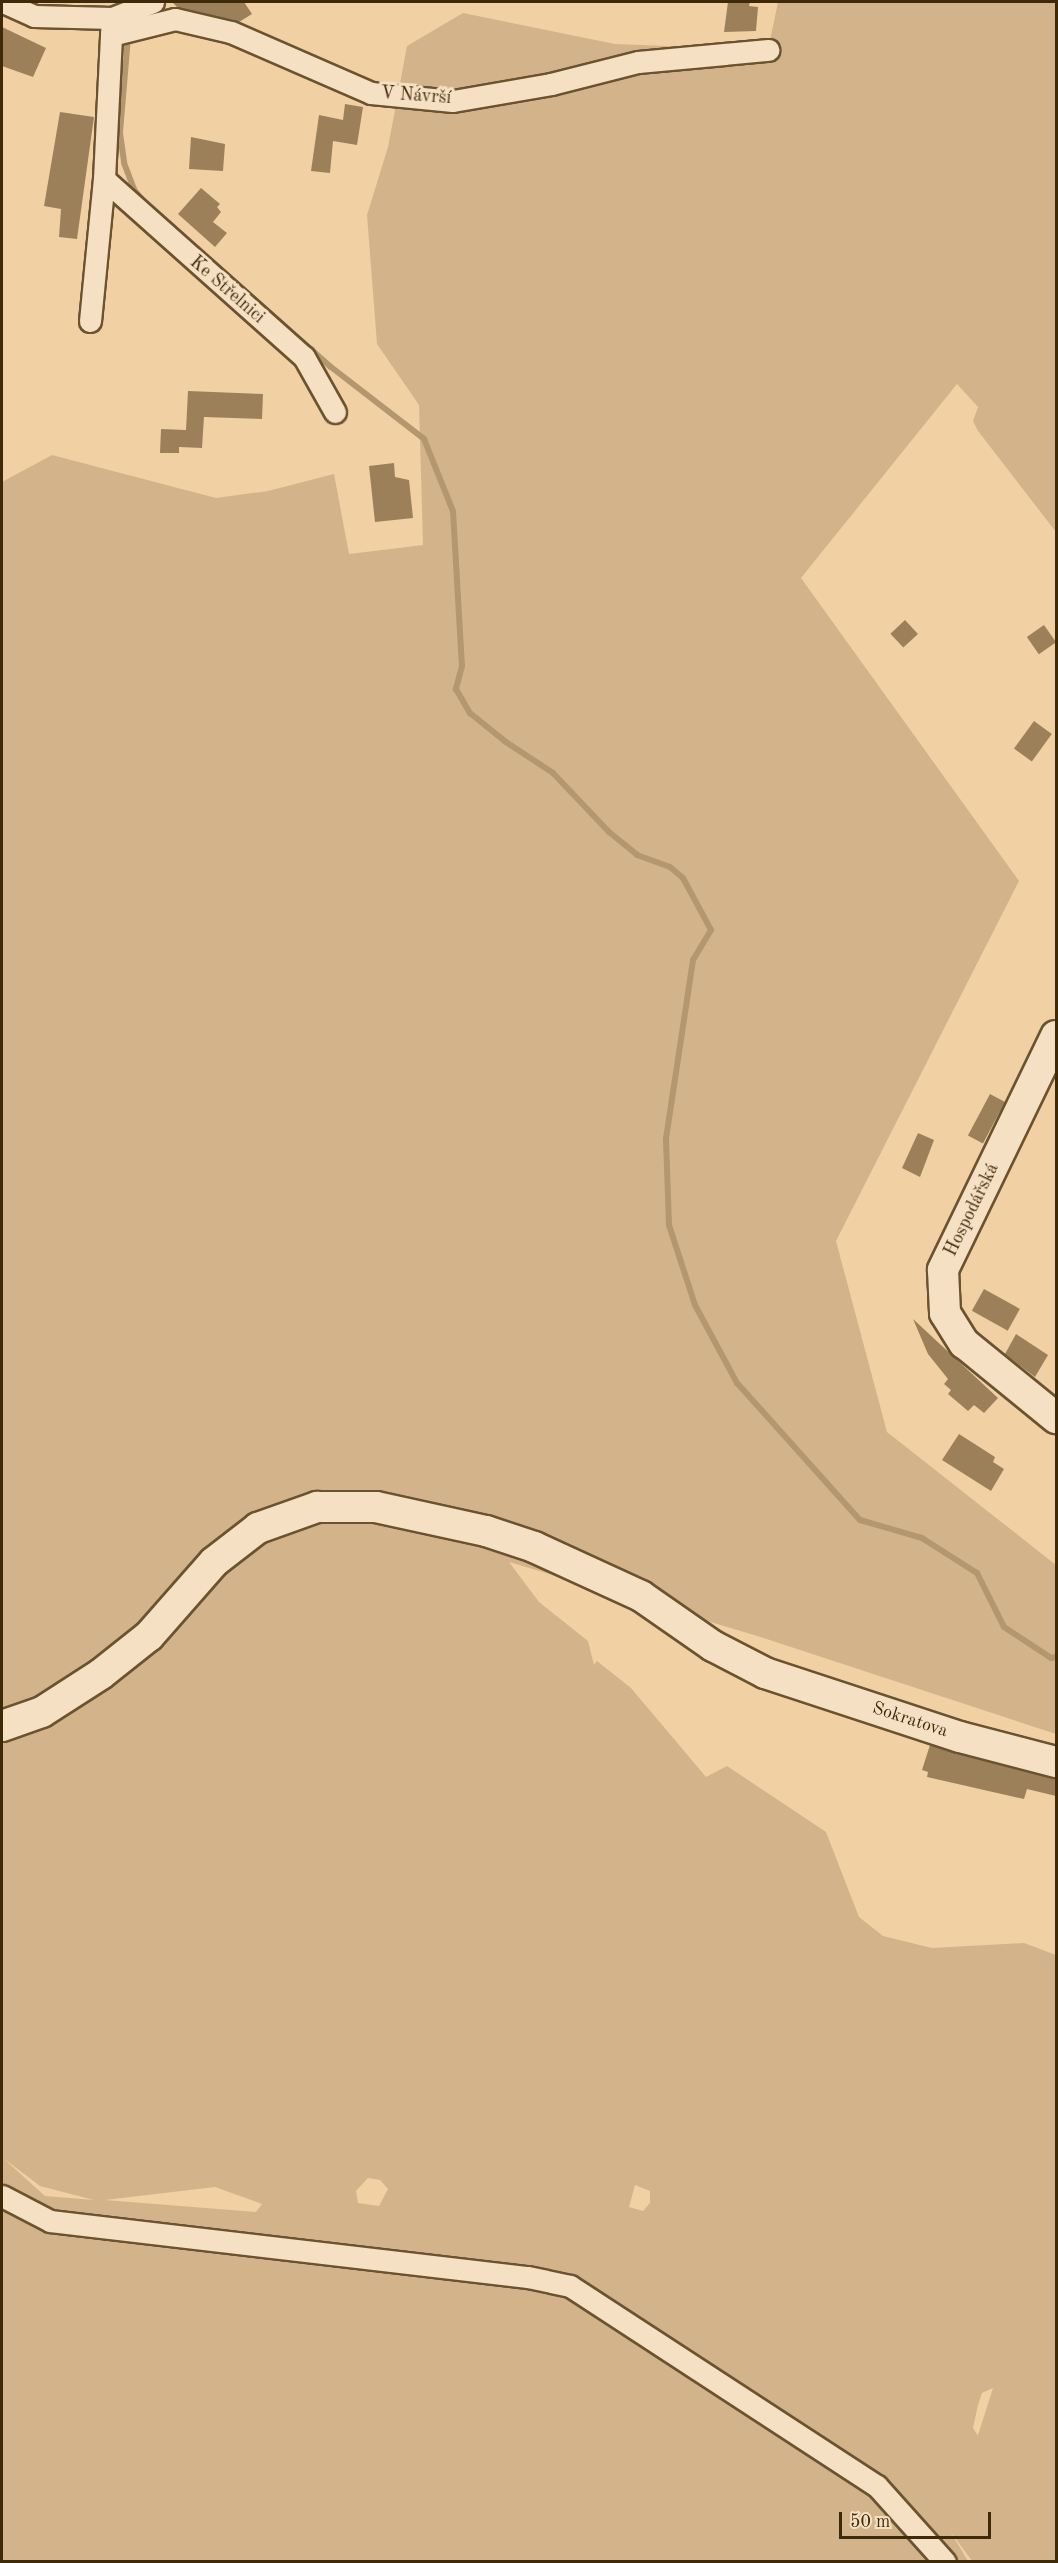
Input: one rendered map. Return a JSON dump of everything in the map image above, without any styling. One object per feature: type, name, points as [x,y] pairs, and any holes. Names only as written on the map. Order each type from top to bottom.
[{"type":"street","points":[[3,2],[34,16],[111,26],[153,2]]},
{"type":"street","name":"V Návrší","points":[[111,26],[175,20],[231,32],[371,93],[453,101],[551,84],[638,62],[768,50]]},
{"type":"street","points":[[90,321],[104,179],[111,26]]},
{"type":"street","name":"Ke Střelnici","points":[[104,179],[304,357],[334,412]]},
{"type":"street","name":"Hospodářská","points":[[1055,1413],[964,1343],[945,1313],[943,1270],[1056,1036]]},
{"type":"street","name":"Sokratova","points":[[2,1726],[42,1712],[101,1674],[149,1636],[214,1562],[258,1528],[317,1507],[376,1506],[486,1531],[534,1547],[641,1596],[713,1646],[765,1672],[960,1737],[1056,1762]]},
{"type":"street","points":[[2,2196],[50,2221],[528,2277],[570,2286],[877,2486],[945,2562]]},
{"type":"shaded area","points":[[778,2],[1056,2],[1056,532],[978,431],[973,421],[978,407],[957,384],[801,578],[1019,881],[836,1241],[887,1432],[1056,1565],[1056,1734],[754,1635],[509,1562],[539,1602],[588,1641],[594,1665],[597,1661],[631,1688],[706,1777],[727,1766],[826,1832],[859,1917],[883,1936],[932,1948],[1024,1943],[1056,1955],[1056,2561],[972,2561],[950,2531],[968,2561],[2,2562],[2,482],[52,455],[216,498],[268,491],[334,474],[349,554],[423,545],[419,405],[377,344],[367,215],[388,147],[407,46],[463,13],[615,44],[768,50]],"holes":[[[3,2158],[40,2186],[94,2200],[45,2196]],[[368,2178],[380,2180],[388,2189],[379,2206],[358,2203],[356,2191]],[[635,2185],[650,2191],[650,2203],[643,2211],[629,2207]],[[215,2187],[262,2204],[256,2212],[105,2200]],[[993,2388],[978,2436],[973,2428],[982,2393]]]},
{"type":"building","points":[[172,2],[244,2],[252,14],[239,22],[177,7]]},
{"type":"building","points":[[728,2],[750,2],[749,6],[758,7],[756,31],[724,32]]},
{"type":"building","points":[[2,27],[46,48],[33,77],[2,66]]},
{"type":"building","points":[[345,104],[363,107],[357,145],[333,141],[330,173],[311,171],[319,115],[343,120]]},
{"type":"building","points":[[60,112],[94,117],[77,239],[59,237],[61,209],[44,206]]},
{"type":"building","points":[[191,137],[225,144],[223,171],[189,169]]},
{"type":"building","points":[[201,188],[220,204],[217,207],[221,212],[213,222],[227,233],[215,247],[178,214]]},
{"type":"building","points":[[188,391],[263,394],[262,419],[204,417],[202,448],[179,447],[179,453],[160,453],[161,429],[186,430]]},
{"type":"building","points":[[394,463],[395,477],[409,480],[413,518],[375,522],[369,466]]},
{"type":"building","points":[[905,620],[918,634],[903,648],[890,634]]},
{"type":"building","points":[[1044,625],[1056,642],[1039,654],[1027,637]]},
{"type":"building","points":[[1034,721],[1052,734],[1032,761],[1014,749]]},
{"type":"building","points":[[990,1094],[1005,1102],[983,1143],[968,1135]]},
{"type":"building","points":[[918,1133],[934,1140],[920,1177],[902,1168]]},
{"type":"building","points":[[984,1289],[1020,1309],[1008,1331],[972,1311]]},
{"type":"building","points":[[913,1319],[998,1398],[984,1413],[974,1405],[968,1411],[948,1394],[951,1390],[944,1384],[948,1379],[928,1354]]},
{"type":"building","points":[[1016,1334],[1048,1355],[1035,1377],[1005,1354]]},
{"type":"building","points":[[959,1434],[995,1457],[993,1462],[1004,1469],[991,1491],[942,1460]]},
{"type":"building","points":[[930,1745],[1056,1779],[1056,1796],[1027,1789],[1024,1799],[927,1777],[928,1772],[922,1770]]},
{"type":"waterway","points":[[128,37],[120,133],[124,163],[135,191],[145,203]]},
{"type":"waterway","points":[[211,261],[331,367],[424,439],[453,511],[462,666],[456,689],[470,713],[506,742],[553,773],[609,832],[637,855],[670,867],[683,878],[711,930],[693,960],[666,1139],[669,1225],[695,1305],[737,1383],[860,1520],[922,1538],[977,1573],[1004,1627],[1051,1658],[1056,1657]]}]
